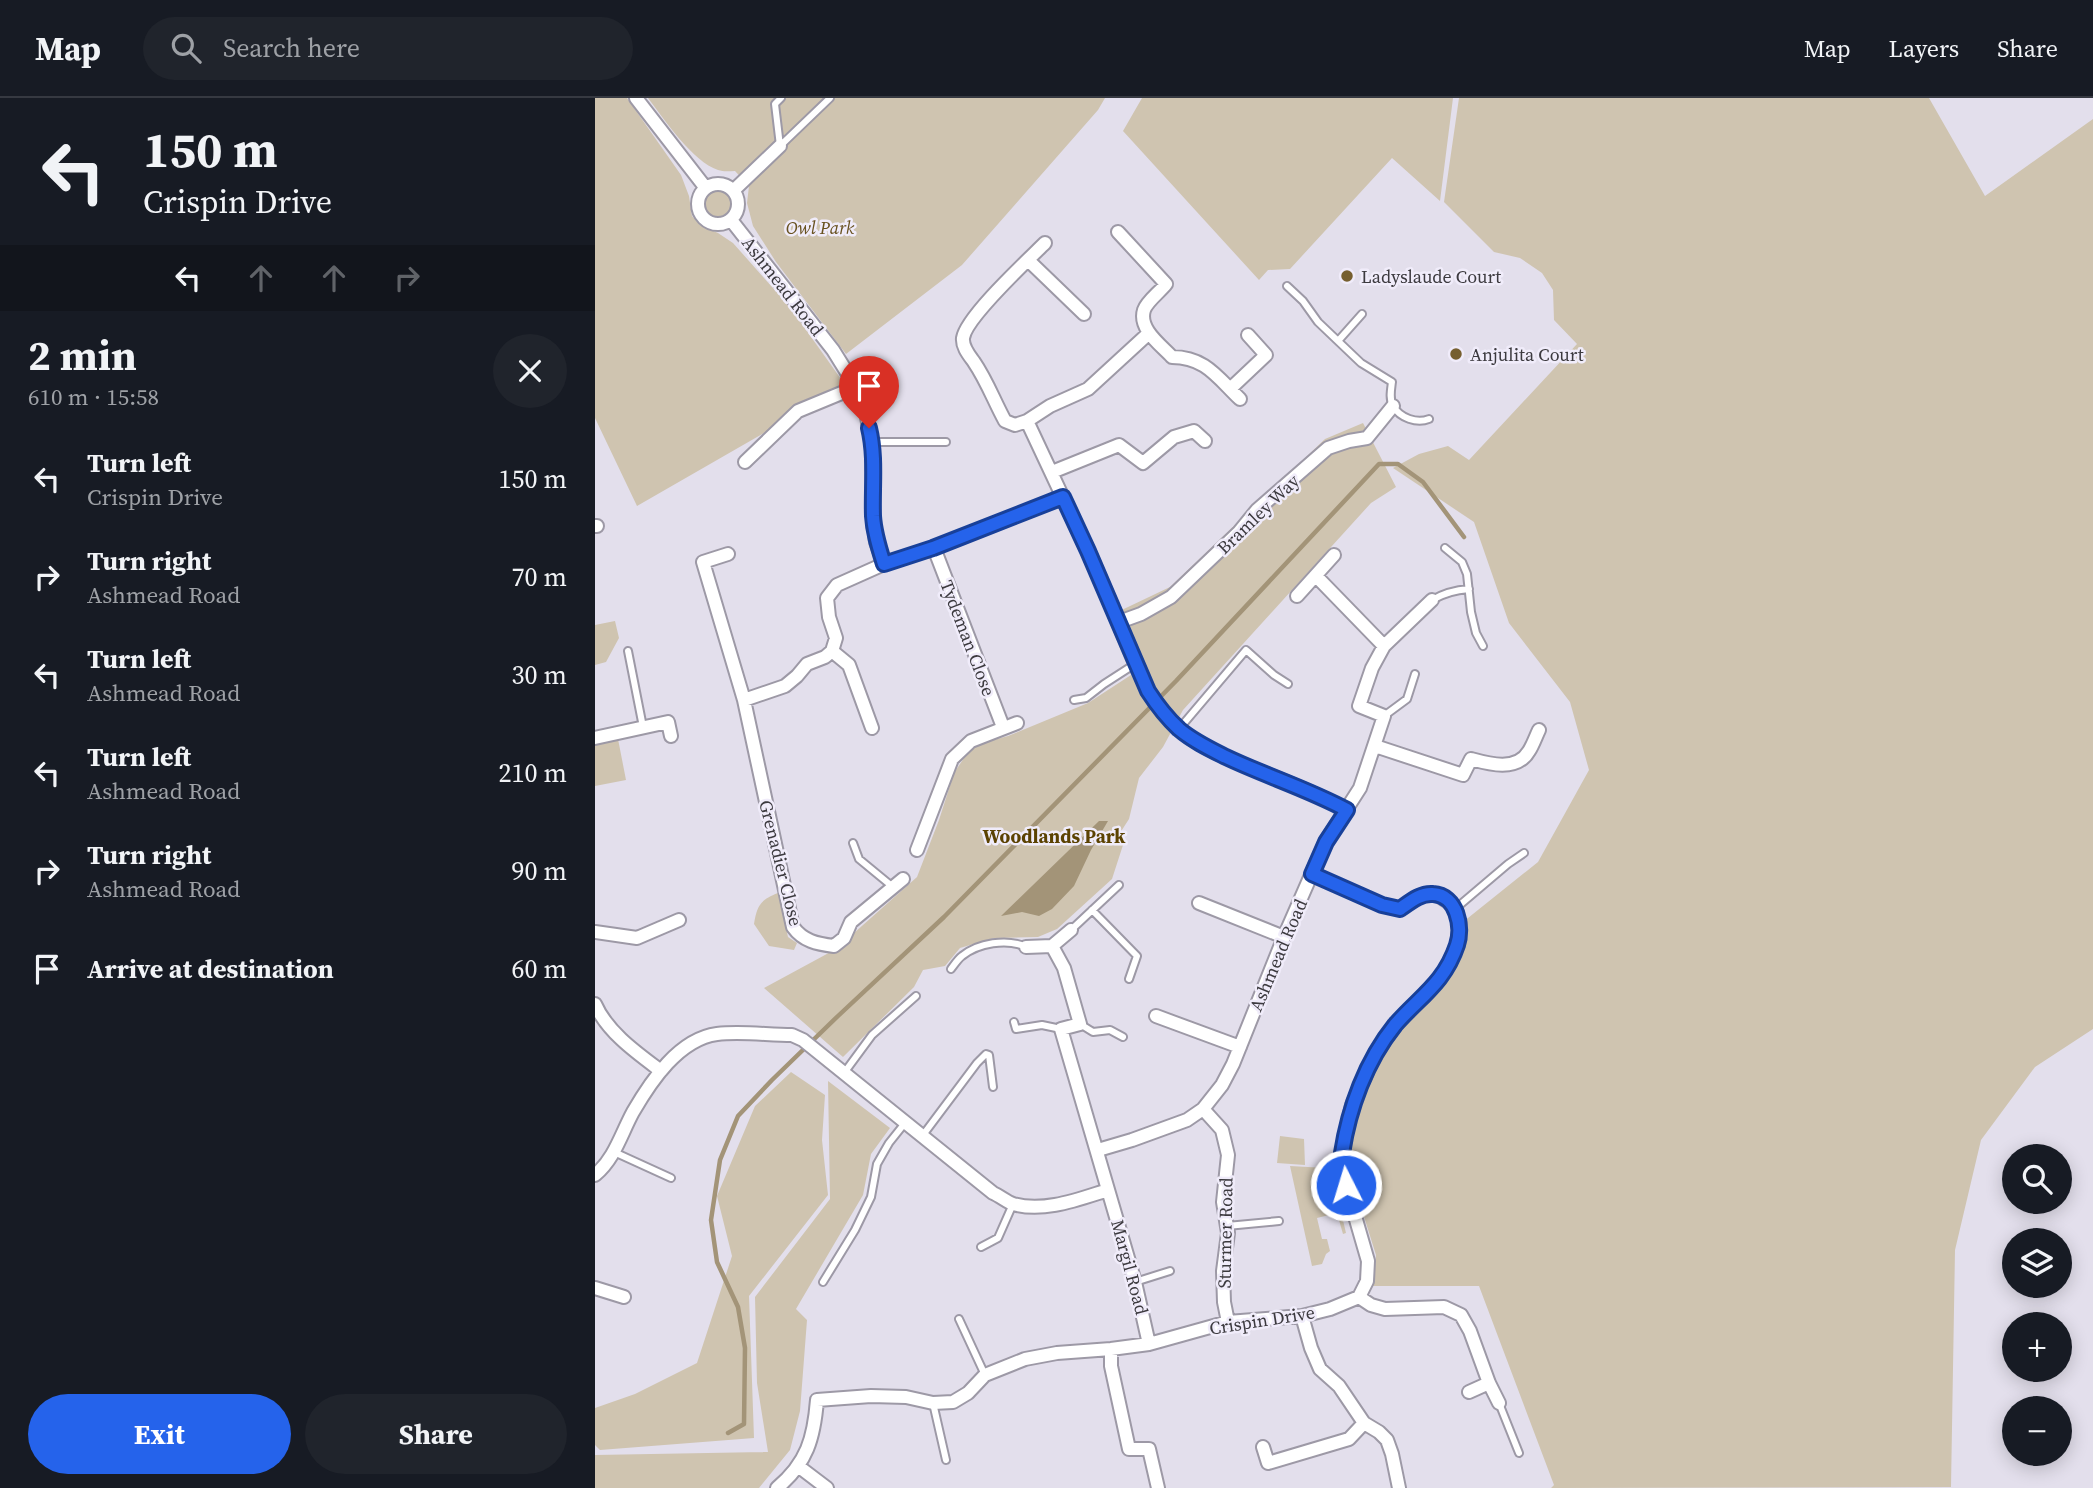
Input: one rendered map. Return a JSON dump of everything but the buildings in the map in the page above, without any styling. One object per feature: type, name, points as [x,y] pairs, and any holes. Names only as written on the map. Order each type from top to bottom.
[{"type":"street","points":[[636,98],[705,187],[719,182],[734,190],[780,146]]},
{"type":"street","name":"Ashmead Road","points":[[705,187],[697,201],[702,218],[717,225],[731,220],[739,206],[734,190]]},
{"type":"street","name":"Ashmead Road","points":[[731,220],[833,349],[856,387],[866,413],[872,442],[873,518],[876,542],[884,564]]},
{"type":"street","points":[[1118,232],[1166,284],[1145,309],[1144,321],[1149,333],[1172,357],[1186,357],[1202,363],[1240,399]]},
{"type":"street","points":[[1045,243],[968,324],[963,339],[966,351],[986,379],[1005,421],[1015,425],[1027,421],[1049,406],[1088,389],[1149,333]]},
{"type":"street","points":[[1028,260],[1084,314]]},
{"type":"street","points":[[1230,389],[1266,355],[1248,335]]},
{"type":"street","points":[[745,461],[798,411],[856,387]]},
{"type":"street","name":"Bramley Way","points":[[1119,622],[1141,614],[1171,597],[1239,532],[1257,510],[1328,448],[1367,438],[1393,405]]},
{"type":"street","points":[[1027,421],[1119,622],[1135,664],[1160,708],[1179,729],[1218,753],[1347,810]]},
{"type":"street","points":[[1052,472],[1119,445],[1143,463],[1174,437],[1194,432],[1205,441]]},
{"type":"street","points":[[744,700],[785,686],[807,664],[832,651],[835,638],[827,598],[837,585],[884,564],[933,548],[1063,497]]},
{"type":"street","name":"Tydeman Close","points":[[933,548],[1003,727]]},
{"type":"street","name":"Grenadier Close","points":[[728,554],[703,562],[744,700],[793,927],[800,937],[819,945],[834,946],[844,938],[851,922],[898,883]]},
{"type":"street","points":[[1297,596],[1334,555]]},
{"type":"street","points":[[1316,576],[1384,646]]},
{"type":"street","points":[[1384,716],[1359,706],[1372,668],[1384,646],[1431,600]]},
{"type":"street","points":[[832,651],[849,665],[872,728]]},
{"type":"street","name":"Ashmead Road","points":[[1098,1150],[1187,1120],[1203,1109],[1222,1085],[1326,842],[1360,788],[1384,716]]},
{"type":"street","points":[[595,738],[668,722],[671,737]]},
{"type":"street","points":[[917,850],[952,759],[971,741],[1017,723]]},
{"type":"street","points":[[1375,746],[1464,775],[1471,759],[1493,765],[1515,763],[1528,754],[1539,730]]},
{"type":"street","points":[[1312,874],[1382,905],[1400,909],[1419,896],[1436,894],[1455,909],[1459,924],[1458,944],[1446,969],[1429,993],[1395,1025],[1374,1057],[1352,1105],[1342,1156],[1346,1185],[1368,1261],[1367,1281],[1359,1297],[1371,1305],[1385,1309],[1434,1306],[1453,1309],[1461,1315],[1499,1403]]},
{"type":"street","points":[[1199,903],[1284,937]]},
{"type":"street","points":[[595,932],[637,938],[680,920]]},
{"type":"street","points":[[1026,947],[1052,946],[1071,930]]},
{"type":"street","points":[[595,1175],[600,1162],[614,1152],[633,1111],[661,1071],[696,1041],[716,1034],[792,1035],[803,1040],[845,1073],[993,1193],[1013,1203],[1045,1206],[1063,1204],[1108,1190],[1061,1030],[1080,1024],[1064,968],[1052,946]]},
{"type":"street","points":[[595,1004],[614,1031],[634,1051],[661,1071]]},
{"type":"street","points":[[1156,1016],[1240,1046]]},
{"type":"street","name":"Sturmer Road","points":[[1203,1109],[1222,1130],[1227,1155],[1223,1202],[1228,1233],[1223,1272],[1228,1322]]},
{"type":"street","name":"Margil Road","points":[[1108,1190],[1135,1282],[1149,1344]]},
{"type":"street","points":[[595,1288],[624,1297]]},
{"type":"street","name":"Crispin Drive","points":[[777,1488],[798,1466],[809,1447],[817,1400],[871,1396],[905,1397],[933,1403],[953,1402],[985,1375],[1025,1359],[1057,1353],[1149,1344],[1228,1322],[1302,1316],[1330,1309],[1359,1297]]},
{"type":"street","points":[[1302,1316],[1320,1369],[1339,1386],[1364,1423],[1387,1440],[1399,1488]]},
{"type":"street","points":[[1111,1349],[1111,1366],[1129,1449],[1149,1449],[1159,1488]]},
{"type":"street","points":[[1469,1392],[1489,1383]]},
{"type":"street","points":[[1263,1447],[1268,1462],[1349,1439],[1364,1423]]},
{"type":"street","points":[[798,1466],[827,1488]]},
{"type":"lane","points":[[780,146],[775,104],[781,98]]},
{"type":"lane","points":[[780,146],[830,98]]},
{"type":"lane","points":[[1287,286],[1303,301],[1318,322],[1361,363],[1392,382],[1393,405],[1410,420],[1422,422],[1429,419]]},
{"type":"lane","points":[[1338,341],[1362,314]]},
{"type":"lane","points":[[872,442],[946,442]]},
{"type":"lane","points":[[1445,548],[1462,562],[1467,574],[1471,612],[1476,633],[1483,646]]},
{"type":"lane","points":[[1431,600],[1454,590],[1469,589]]},
{"type":"lane","points":[[1179,729],[1247,650],[1288,684]]},
{"type":"lane","points":[[628,651],[643,727]]},
{"type":"lane","points":[[1075,700],[1086,698],[1135,664]]},
{"type":"lane","points":[[1384,716],[1407,699],[1415,674]]},
{"type":"lane","points":[[853,843],[859,859],[898,883]]},
{"type":"lane","points":[[1455,909],[1524,853]]},
{"type":"lane","points":[[1071,930],[1119,885]]},
{"type":"lane","points":[[1093,910],[1137,956],[1129,979]]},
{"type":"lane","points":[[951,969],[960,957],[974,949],[995,943],[1018,943],[1026,947]]},
{"type":"lane","points":[[845,1073],[871,1035],[916,996]]},
{"type":"lane","points":[[1014,1021],[1016,1029],[1042,1025],[1061,1030]]},
{"type":"lane","points":[[1080,1024],[1093,1032],[1110,1030],[1123,1037]]},
{"type":"lane","points":[[923,1135],[986,1054],[991,1059],[993,1087]]},
{"type":"lane","points":[[823,1282],[866,1208],[877,1164],[906,1122]]},
{"type":"lane","points":[[614,1152],[671,1178]]},
{"type":"lane","points":[[981,1247],[998,1238],[1013,1203]]},
{"type":"lane","points":[[1227,1226],[1279,1221]]},
{"type":"lane","points":[[1135,1282],[1170,1271]]},
{"type":"lane","points":[[959,1319],[985,1375]]},
{"type":"lane","points":[[933,1403],[946,1460]]},
{"type":"lane","points":[[1499,1403],[1519,1453]]},
{"type":"green space","points":[[595,98],[627,98],[681,175],[689,196],[692,216],[700,225],[733,243],[789,306],[846,386],[637,506],[595,418]]},
{"type":"green space","name":"Owl Park","points":[[648,98],[1105,98],[1098,110],[962,265],[846,354],[776,262],[753,226],[747,203],[749,186],[735,171],[718,170],[699,158],[680,139]]},
{"type":"green space","points":[[1142,98],[1453,98],[1440,201],[1392,158],[1290,269],[1268,270],[1259,280],[1123,131]]},
{"type":"green space","points":[[1459,98],[1929,98],[1985,196],[2093,119],[2093,1029],[2035,1067],[1981,1140],[1955,1250],[1951,1487],[1551,1488],[1554,1485],[1479,1286],[1373,1286],[1376,1255],[1345,1156],[1358,1105],[1376,1059],[1441,984],[1463,922],[1538,862],[1589,770],[1570,702],[1509,623],[1474,522],[1393,468],[1419,454],[1448,446],[1469,460],[1577,344],[1554,320],[1553,290],[1542,273],[1520,258],[1494,252],[1444,202]]},
{"type":"green space","points":[[718,187],[728,192],[733,202],[728,212],[718,217],[708,212],[703,202],[708,192]]},
{"type":"green space","points":[[1363,423],[1396,487],[1371,503],[1183,710],[1163,747],[1139,778],[1129,819],[1120,833],[1123,845],[1112,879],[1057,929],[1038,937],[994,938],[960,948],[945,966],[923,970],[914,987],[843,1057],[764,988],[836,949],[917,877],[954,773],[972,746],[1008,736],[1088,703],[1131,675],[1107,617],[1170,587],[1325,439]]},
{"type":"green space","points":[[615,621],[619,638],[606,662],[595,665],[595,625]]},
{"type":"green space","points":[[618,739],[626,780],[595,786],[595,743]]},
{"type":"green space","points":[[778,893],[788,937],[797,943],[794,950],[769,946],[754,924],[760,904]]},
{"type":"green space","points":[[791,1072],[825,1095],[822,1140],[828,1195],[749,1296],[754,1438],[600,1450],[595,1445],[595,1408],[635,1394],[697,1363],[732,1256],[717,1196],[755,1106]]},
{"type":"green space","points":[[828,1081],[890,1128],[871,1154],[863,1195],[796,1309],[807,1320],[800,1411],[790,1450],[759,1488],[595,1488],[595,1455],[768,1452],[757,1383],[755,1297],[830,1199]]},
{"type":"green space","points":[[1280,1136],[1304,1139],[1305,1165],[1277,1163]]},
{"type":"green space","points":[[1290,1166],[1326,1168],[1337,1212],[1341,1212],[1346,1233],[1343,1234],[1337,1213],[1317,1218],[1322,1239],[1327,1239],[1330,1251],[1322,1264],[1312,1266]]},
{"type":"shaded area","points":[[1099,821],[1108,821],[1074,886],[1052,909],[1039,916],[1022,912],[1001,916]]},
{"type":"waterway","points":[[728,1433],[744,1424],[745,1348],[738,1307],[717,1262],[711,1220],[720,1160],[738,1116],[838,1016],[944,917],[1176,681],[1379,464],[1398,464],[1423,482],[1464,537]]},
{"type":"place","name":"Ladyslaude Court","points":[[1347,276]]},
{"type":"place","name":"Anjulita Court","points":[[1456,354]]},
{"type":"district","name":"Woodlands Park","points":[[1054,836]]},
{"type":"route","points":[[869,428],[872,442],[873,518],[876,542],[884,564],[933,548],[1063,497],[1148,691],[1179,729],[1207,748],[1347,810],[1326,842],[1312,874],[1382,905],[1400,909],[1419,896],[1436,894],[1453,905],[1459,924],[1458,944],[1446,969],[1429,993],[1395,1025],[1374,1057],[1352,1105],[1342,1156],[1346,1185]]}]
